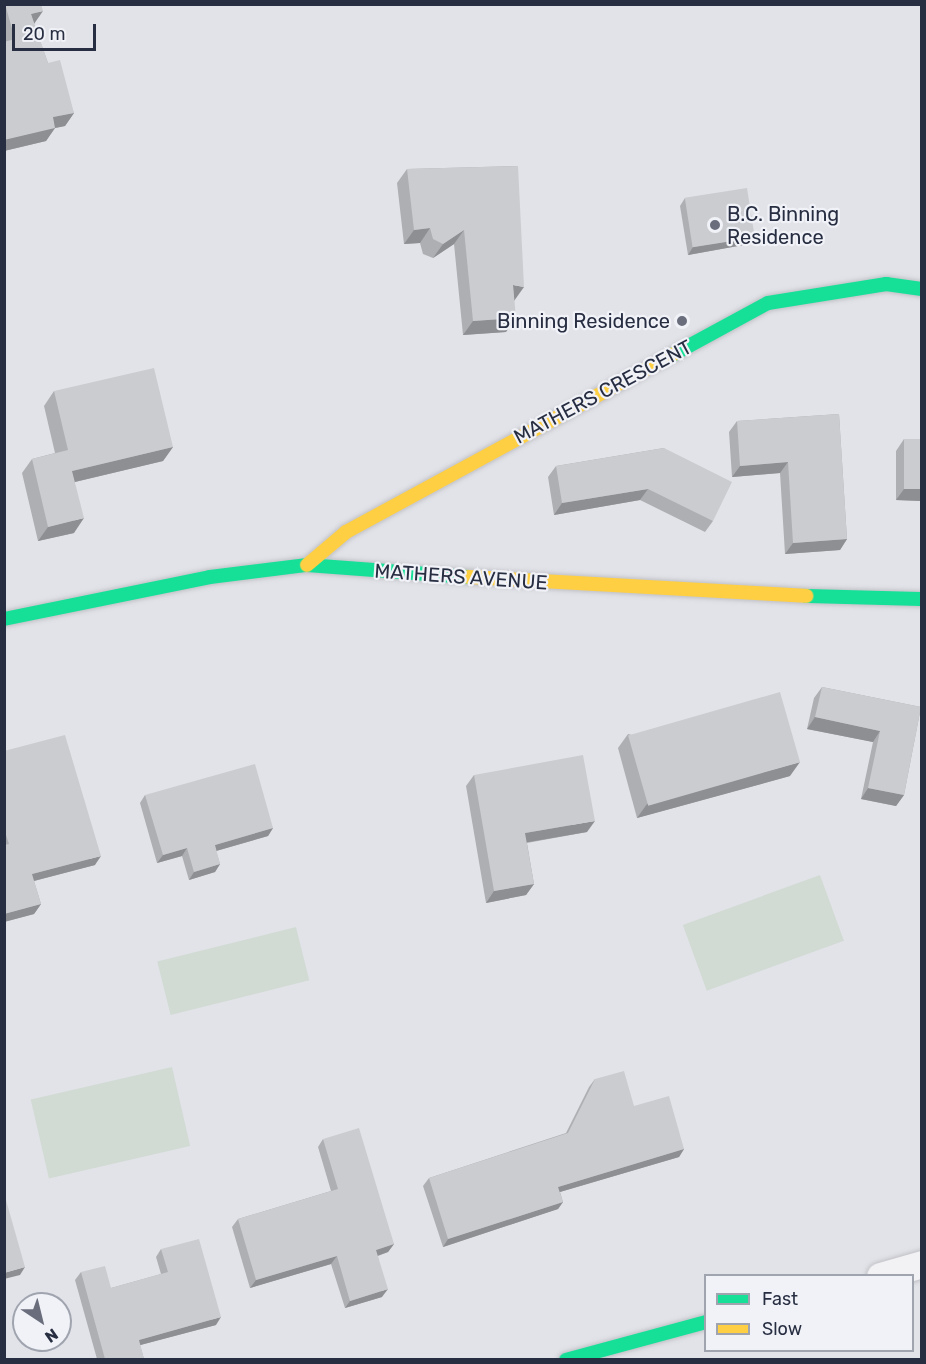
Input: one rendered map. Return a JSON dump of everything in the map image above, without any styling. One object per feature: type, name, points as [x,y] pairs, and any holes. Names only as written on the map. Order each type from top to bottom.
[{"type":"street","name":"MATHERS CRESCENT","points":[[307,565],[346,532],[768,303],[886,284],[921,289]]},
{"type":"street","name":"MATHERS AVENUE","points":[[4,619],[210,577],[307,565],[707,594],[921,599]]},
{"type":"street","points":[[884,1274],[921,1264]]},
{"type":"street","points":[[566,1359],[704,1322]]},
{"type":"shaded area","points":[[820,875],[844,941],[707,991],[683,925]]},
{"type":"shaded area","points":[[296,927],[309,980],[171,1015],[157,962]]},
{"type":"shaded area","points":[[172,1067],[190,1146],[49,1179],[31,1100]]},
{"type":"building","points":[[5,4],[41,4],[43,11],[31,14],[48,63],[60,60],[74,113],[53,117],[55,128],[4,140],[4,42],[15,39]]},
{"type":"building","points":[[518,166],[524,287],[513,285],[516,318],[473,321],[464,230],[443,244],[433,239],[430,228],[414,230],[407,169]]},
{"type":"building","name":"B.C. Binning Residence","points":[[747,188],[755,237],[693,247],[685,198]]},
{"type":"building","points":[[154,368],[173,447],[72,471],[84,518],[48,527],[32,459],[68,450],[54,391]]},
{"type":"building","points":[[839,414],[847,539],[793,543],[788,462],[740,466],[737,421]]},
{"type":"building","points":[[904,439],[921,439],[921,489],[904,489]]},
{"type":"building","points":[[664,448],[732,482],[713,521],[648,489],[562,503],[556,466]]},
{"type":"building","points":[[822,687],[921,707],[904,795],[868,788],[880,731],[815,717]]},
{"type":"building","points":[[780,692],[800,762],[648,806],[628,736]]},
{"type":"building","points":[[65,735],[101,856],[32,874],[41,904],[4,914],[4,845],[9,844],[4,829],[4,751]]},
{"type":"building","points":[[583,755],[595,821],[525,833],[534,884],[494,891],[474,775]]},
{"type":"building","points":[[255,764],[273,828],[215,845],[220,864],[194,872],[187,848],[163,855],[145,795]]},
{"type":"building","points":[[624,1071],[634,1106],[669,1096],[684,1149],[558,1187],[563,1202],[448,1239],[429,1178],[568,1133],[595,1079]]},
{"type":"building","points":[[359,1128],[394,1244],[376,1250],[388,1289],[350,1301],[337,1256],[256,1280],[238,1219],[338,1189],[323,1139]]},
{"type":"building","points":[[4,1193],[25,1267],[4,1273]]},
{"type":"building","points":[[199,1239],[221,1317],[139,1340],[144,1359],[105,1359],[81,1272],[105,1266],[111,1288],[168,1272],[161,1249]]},
{"type":"traffic: fast","points":[[674,354],[768,303],[886,284],[922,289]]},
{"type":"traffic: fast","points":[[4,619],[210,577],[307,565],[468,577]]},
{"type":"traffic: fast","points":[[806,596],[922,599]]},
{"type":"traffic: fast","points":[[566,1360],[704,1323]]},
{"type":"traffic: slow","points":[[307,565],[346,532],[674,354]]},
{"type":"traffic: slow","points":[[468,577],[806,596]]},
{"type":"place","name":"B.C. Binning Residence","points":[[715,225]]},
{"type":"place","name":"Binning Residence","points":[[682,321]]}]
